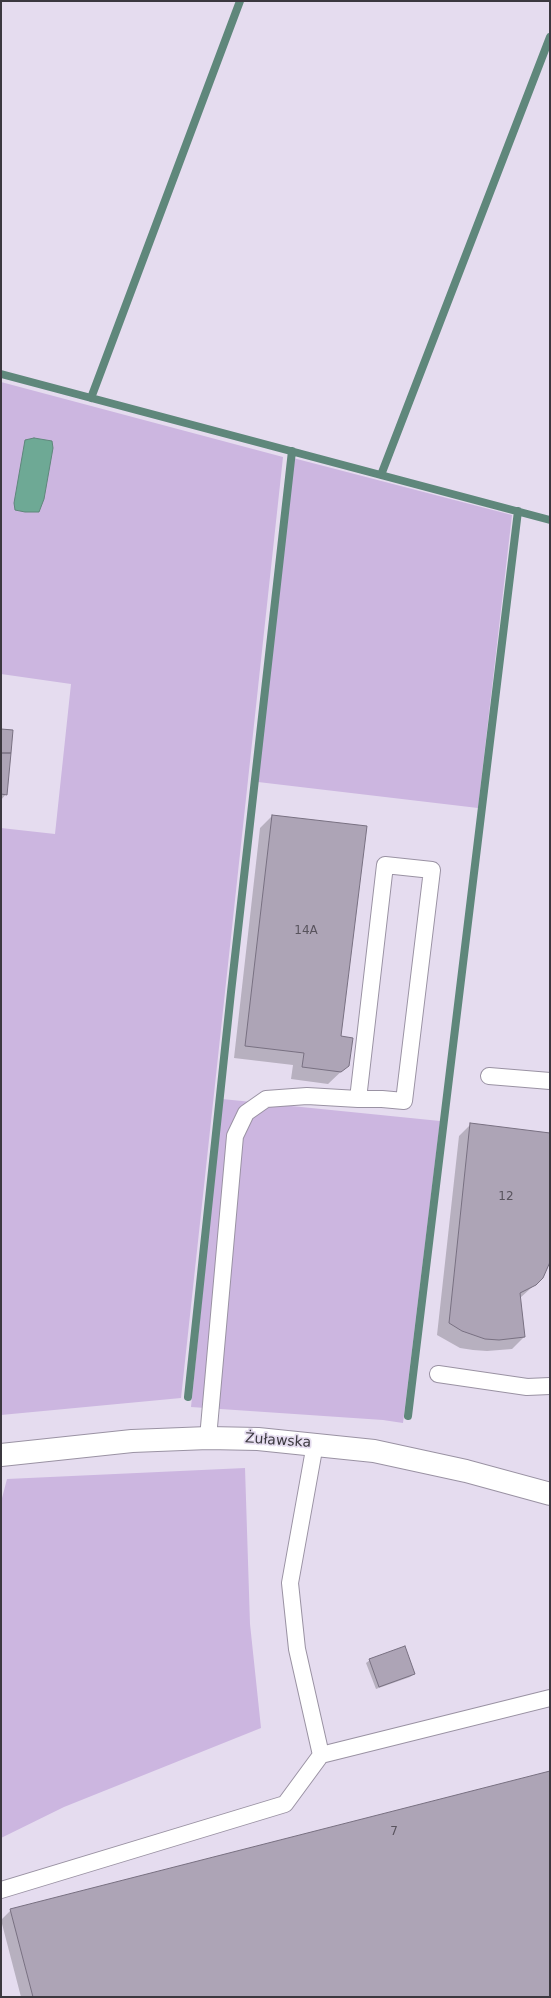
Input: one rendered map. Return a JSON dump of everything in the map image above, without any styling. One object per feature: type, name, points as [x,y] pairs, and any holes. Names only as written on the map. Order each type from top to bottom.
[{"type":"street","name":"Żuławska","points":[[1,1456],[132,1441],[208,1438],[258,1439],[374,1451],[549,1490]]},
{"type":"lane","points":[[208,1438],[235,1136],[246,1113],[266,1099],[307,1096],[404,1101],[432,870],[385,865],[358,1098]]},
{"type":"lane","points":[[489,1076],[550,1082]]},
{"type":"lane","points":[[438,1374],[527,1387],[550,1386]]},
{"type":"lane","points":[[315,1444],[290,1584],[297,1649],[321,1755]]},
{"type":"lane","points":[[1,1890],[285,1804],[321,1755],[550,1698]]},
{"type":"shaded area","points":[[1,382],[283,457],[181,1398],[1,1415],[1,828],[55,834],[71,684],[1,674]]},
{"type":"shaded area","points":[[34,438],[52,441],[53,448],[44,499],[39,512],[25,512],[15,510],[14,503],[25,440]]},
{"type":"shaded area","points":[[293,458],[512,515],[478,808],[258,782]]},
{"type":"shaded area","points":[[222,1099],[440,1121],[403,1423],[383,1420],[191,1407]]},
{"type":"shaded area","points":[[245,1468],[250,1624],[261,1728],[64,1807],[1,1838],[1,1502],[7,1479]]},
{"type":"building","points":[[1,729],[13,730],[11,753],[1,753]]},
{"type":"building","points":[[1,753],[11,753],[7,795],[1,794]]},
{"type":"building","points":[[272,815],[367,826],[341,1036],[353,1038],[349,1066],[341,1072],[302,1067],[304,1053],[245,1046]]},
{"type":"building","points":[[470,1123],[550,1133],[550,1262],[543,1278],[536,1285],[520,1293],[525,1337],[499,1340],[485,1339],[462,1331],[449,1323]]},
{"type":"building","points":[[405,1646],[415,1674],[379,1687],[369,1659]]},
{"type":"building","points":[[550,1771],[550,1997],[33,1997],[10,1909]]},
{"type":"waterway","points":[[91,398],[240,1]]},
{"type":"waterway","points":[[381,475],[550,37]]},
{"type":"waterway","points":[[1,374],[550,520]]},
{"type":"waterway","points":[[188,1397],[231,992],[292,451]]},
{"type":"waterway","points":[[408,1416],[518,511]]}]
